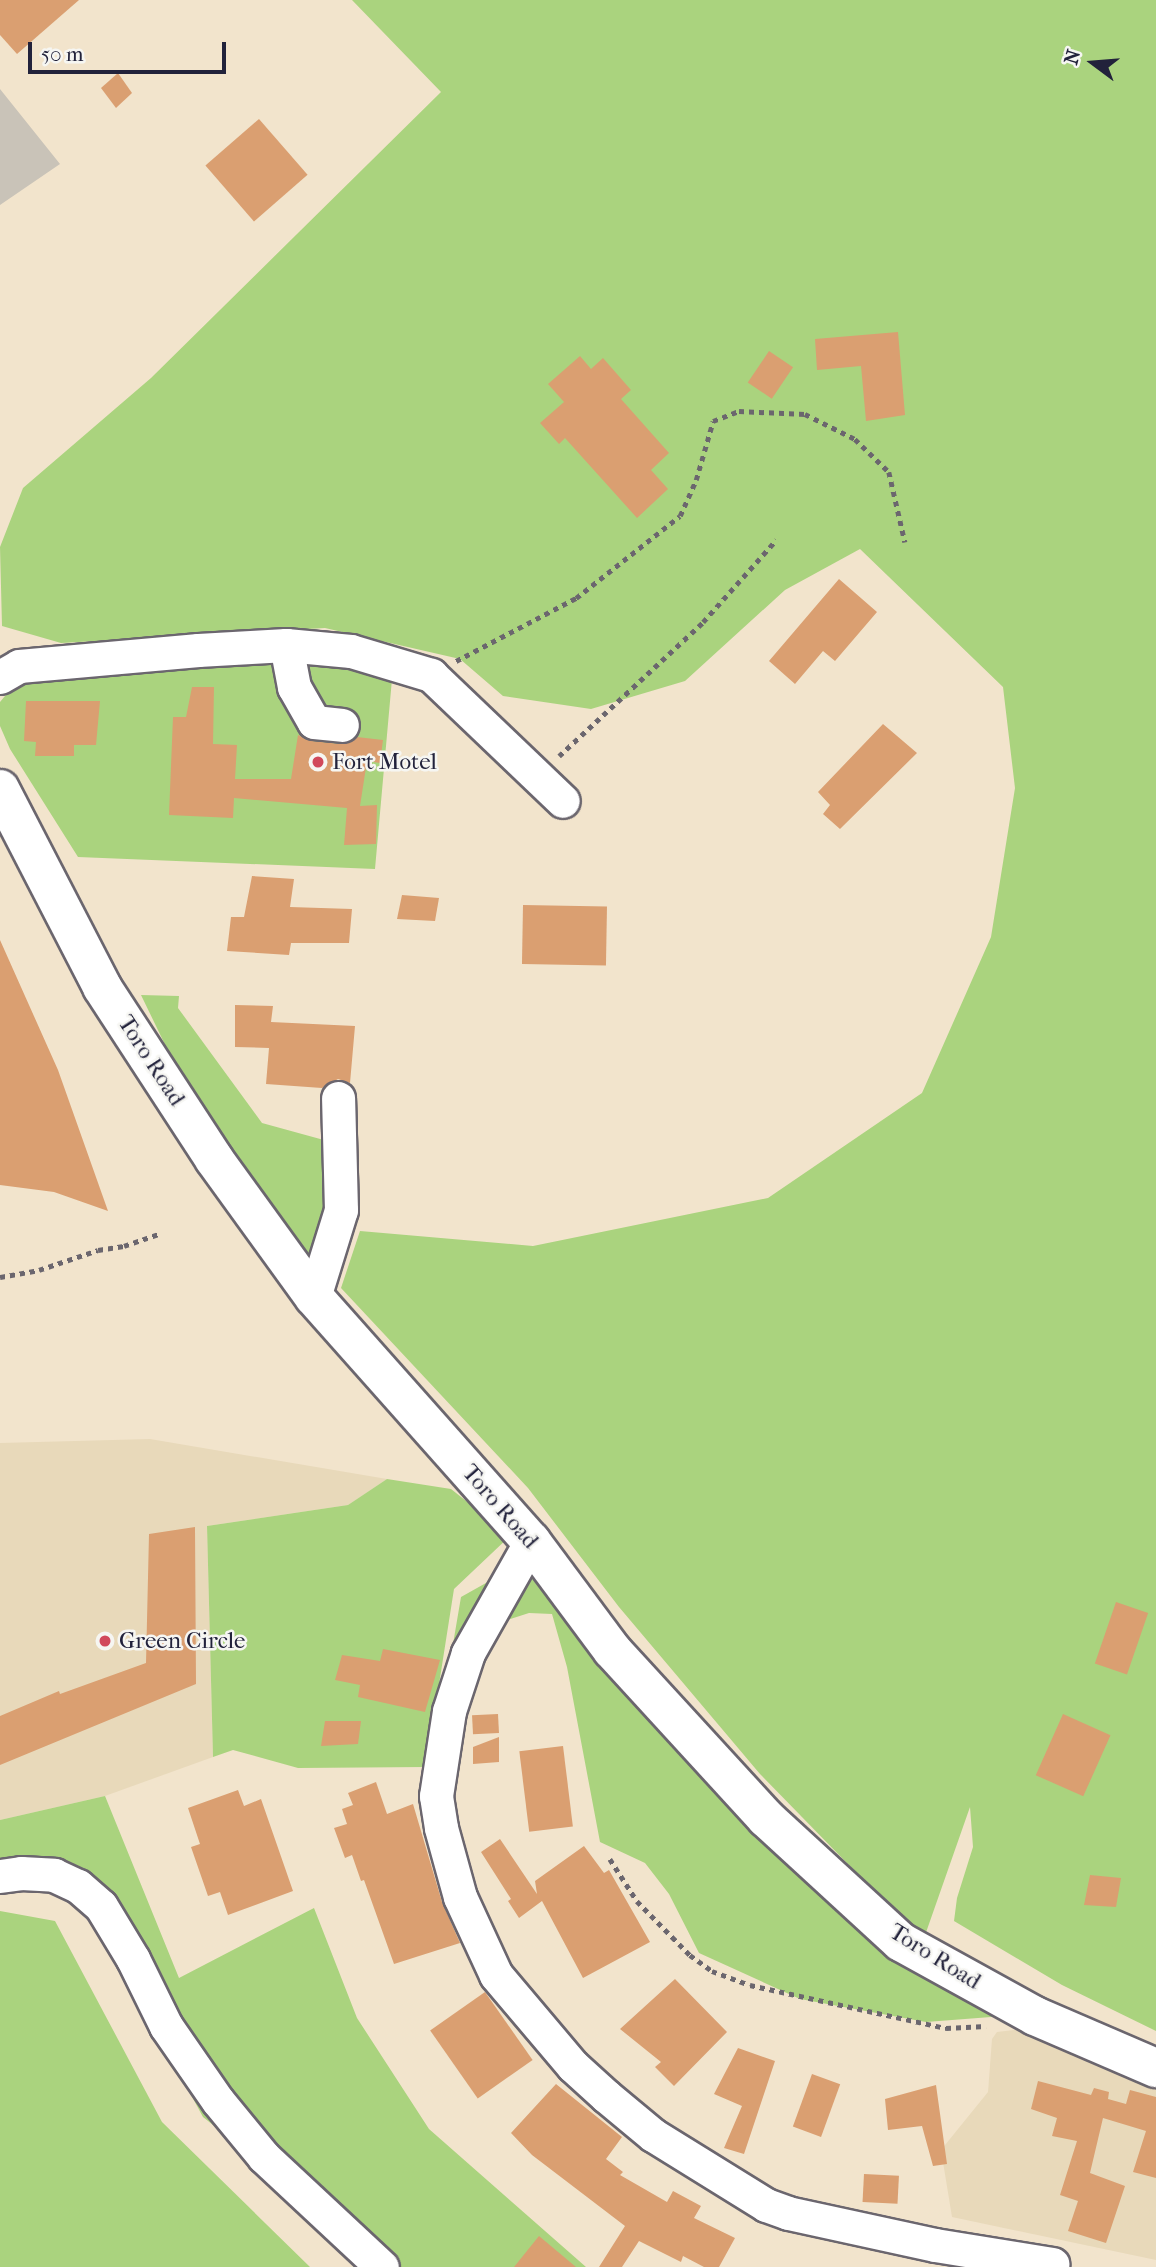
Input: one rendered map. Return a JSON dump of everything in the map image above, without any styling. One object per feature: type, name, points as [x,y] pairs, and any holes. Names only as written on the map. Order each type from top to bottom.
[{"type":"main road","name":"Toro Road","points":[[0,789],[102,987],[214,1159],[314,1297],[531,1541],[612,1650],[766,1818],[901,1942],[1035,2016],[1156,2068]]},
{"type":"street","points":[[0,677],[19,666],[198,650],[286,645],[351,652],[430,675],[536,779],[563,801]]},
{"type":"street","points":[[286,645],[294,687],[313,722],[342,725]]},
{"type":"street","points":[[314,1297],[341,1210],[338,1098]]},
{"type":"street","points":[[531,1541],[468,1653],[449,1711],[436,1796],[441,1828],[460,1897],[496,1975],[573,2066],[606,2096],[653,2135],[766,2205],[788,2213],[935,2245],[1052,2264]]},
{"type":"street","points":[[0,1875],[54,1875],[78,1886],[101,1906],[133,1959],[166,2026],[218,2101],[264,2157],[382,2267]]},
{"type":"path","points":[[430,675],[576,598],[680,516],[696,480],[713,421],[739,411],[805,414],[855,439],[889,472],[905,542]]},
{"type":"path","points":[[536,779],[703,622],[776,540]]},
{"type":"path","points":[[0,1277],[40,1270],[98,1250],[124,1246],[159,1234]]},
{"type":"path","points":[[610,1859],[637,1901],[690,1955],[712,1971],[750,1985],[946,2028],[1011,2023],[1035,2016]]},
{"type":"shaded area","points":[[0,89],[60,164],[0,205]]},
{"type":"shaded area","name":"Green Circle","points":[[150,1439],[387,1479],[348,1505],[207,1526],[213,1757],[105,1796],[0,1820],[0,1443]]},
{"type":"shaded area","points":[[1030,2028],[1156,2076],[1156,2260],[952,2217],[941,2150],[988,2092],[992,2039],[997,2032]]},
{"type":"green space","points":[[352,0],[1156,0],[1156,2031],[1062,1985],[954,1921],[957,1898],[973,1847],[970,1807],[923,1941],[760,1774],[619,1607],[528,1488],[341,1288],[360,1231],[533,1246],[768,1198],[922,1093],[991,937],[1015,788],[1003,687],[860,549],[785,590],[685,681],[591,709],[503,696],[460,659],[325,628],[61,643],[2,626],[0,547],[23,488],[151,378],[441,92]]},
{"type":"green space","points":[[319,658],[392,679],[375,869],[78,857],[10,749],[0,726],[0,702],[15,684],[40,676],[139,673]]},
{"type":"green space","points":[[141,995],[179,996],[178,1008],[262,1123],[342,1145],[326,1274],[216,1150]]},
{"type":"green space","points":[[387,1479],[451,1489],[510,1536],[454,1589],[426,1767],[298,1768],[233,1750],[213,1757],[207,1526],[348,1505]]},
{"type":"green space","points":[[541,1552],[745,1791],[1017,2015],[926,2022],[800,1999],[699,1953],[669,1894],[645,1863],[600,1842],[567,1667],[552,1614],[529,1613],[498,1623],[453,1644],[461,1597]]},
{"type":"green space","points":[[105,1796],[179,1978],[314,1908],[357,2018],[429,2129],[586,2267],[392,2267],[203,2117],[84,1897],[0,1877],[0,1820]]},
{"type":"green space","points":[[0,1911],[55,1921],[162,2122],[310,2267],[0,2267]]},
{"type":"building","points":[[0,0],[79,0],[17,54],[0,35]]},
{"type":"building","points":[[118,73],[132,93],[116,108],[101,88]]},
{"type":"building","points":[[259,119],[308,175],[254,221],[205,166]]},
{"type":"building","points":[[898,332],[905,415],[866,421],[861,366],[817,370],[815,339]]},
{"type":"building","points":[[769,351],[793,367],[772,399],[748,383]]},
{"type":"building","points":[[580,356],[591,369],[603,358],[631,390],[621,399],[669,453],[651,470],[668,489],[637,518],[565,438],[559,444],[540,423],[564,402],[548,384]]},
{"type":"building","points":[[839,579],[877,612],[835,661],[823,651],[795,684],[769,661]]},
{"type":"building","points":[[192,687],[214,687],[213,744],[237,745],[235,779],[291,779],[298,735],[312,741],[340,744],[357,737],[383,740],[380,763],[367,761],[360,806],[377,805],[376,844],[344,845],[347,808],[234,798],[233,818],[169,815],[173,717],[186,717]]},
{"type":"building","points":[[26,701],[100,701],[96,745],[74,745],[74,756],[35,756],[36,742],[24,741]]},
{"type":"building","points":[[883,724],[917,753],[840,829],[823,814],[830,805],[818,792]]},
{"type":"building","points":[[252,876],[294,879],[290,907],[352,909],[349,943],[291,943],[289,955],[227,951],[231,917],[244,917]]},
{"type":"building","points":[[402,895],[439,898],[435,921],[397,919]]},
{"type":"building","points":[[523,905],[607,906],[606,965],[522,964]]},
{"type":"building","points":[[0,940],[58,1070],[108,1211],[54,1192],[0,1185]]},
{"type":"building","points":[[235,1005],[273,1006],[271,1022],[355,1026],[350,1083],[338,1079],[322,1088],[266,1084],[269,1048],[235,1047]]},
{"type":"building","points":[[195,1527],[196,1684],[0,1765],[0,1716],[59,1691],[60,1694],[146,1663],[149,1534]]},
{"type":"building","points":[[1116,1602],[1148,1613],[1127,1675],[1095,1663]]},
{"type":"building","points":[[383,1649],[440,1660],[425,1712],[358,1697],[360,1685],[335,1680],[342,1655],[380,1661]]},
{"type":"building","points":[[498,1714],[499,1733],[473,1734],[472,1715]]},
{"type":"building","points":[[1063,1714],[1111,1735],[1083,1796],[1036,1775]]},
{"type":"building","points":[[325,1721],[361,1721],[358,1744],[321,1746]]},
{"type":"building","points":[[499,1737],[499,1762],[473,1764],[473,1747]]},
{"type":"building","points":[[563,1746],[573,1826],[529,1832],[519,1751]]},
{"type":"building","points":[[376,1782],[387,1814],[413,1804],[442,1902],[460,1943],[394,1964],[364,1880],[361,1881],[352,1855],[345,1858],[334,1828],[347,1824],[342,1809],[353,1805],[348,1793]]},
{"type":"building","points":[[238,1790],[244,1806],[261,1799],[293,1891],[228,1915],[220,1892],[208,1896],[191,1847],[200,1844],[188,1808]]},
{"type":"building","points":[[500,1839],[537,1894],[535,1881],[584,1846],[604,1873],[609,1870],[650,1942],[583,1978],[542,1901],[519,1918],[508,1901],[511,1899],[481,1852]]},
{"type":"building","points":[[1090,1875],[1121,1878],[1116,1907],[1084,1905]]},
{"type":"building","points":[[675,1979],[727,2032],[674,2086],[655,2067],[661,2062],[620,2029]]},
{"type":"building","points":[[485,1992],[533,2060],[478,2098],[430,2030]]},
{"type":"building","points":[[738,2048],[775,2061],[744,2154],[724,2148],[742,2106],[714,2094]]},
{"type":"building","points":[[812,2074],[840,2084],[821,2137],[793,2127]]},
{"type":"building","points":[[1038,2081],[1091,2095],[1094,2088],[1109,2092],[1108,2099],[1126,2104],[1130,2090],[1156,2097],[1156,2178],[1133,2172],[1146,2131],[1103,2118],[1090,2173],[1125,2186],[1106,2243],[1068,2231],[1078,2201],[1060,2195],[1077,2141],[1052,2136],[1057,2118],[1031,2109]]},
{"type":"building","points":[[556,2084],[622,2137],[606,2159],[623,2172],[620,2175],[667,2202],[673,2191],[701,2206],[694,2218],[735,2238],[719,2267],[704,2267],[683,2256],[681,2262],[639,2241],[622,2267],[599,2267],[625,2226],[532,2155],[511,2133]]},
{"type":"building","points":[[936,2085],[947,2164],[933,2166],[922,2126],[888,2130],[885,2099]]},
{"type":"building","points":[[864,2174],[899,2176],[897,2204],[863,2202]]},
{"type":"building","points":[[539,2236],[576,2267],[514,2267]]},
{"type":"place","name":"Fort Motel","points":[[318,762]]},
{"type":"place","name":"Green Circle","points":[[105,1641]]}]
